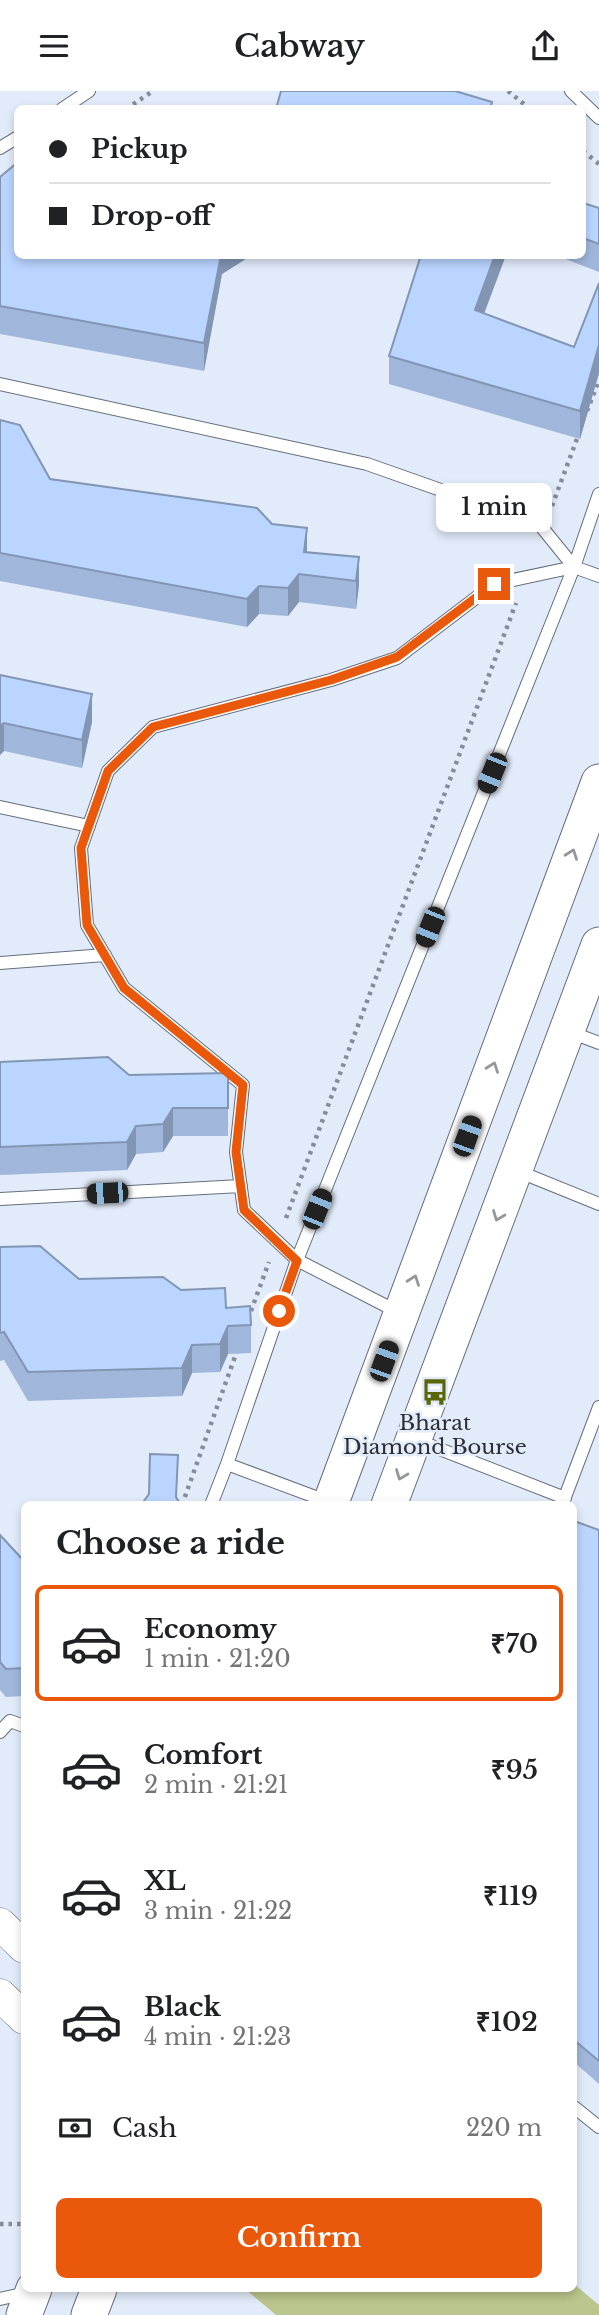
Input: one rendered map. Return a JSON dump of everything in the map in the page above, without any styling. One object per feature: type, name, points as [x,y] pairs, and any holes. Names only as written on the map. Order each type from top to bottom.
[{"type":"main road","points":[[331,1501],[599,782]]},
{"type":"main road","points":[[391,1501],[567,1031],[596,961]]},
{"type":"main road","points":[[89,2315],[98,2292]]},
{"type":"street","points":[[0,1924],[21,1944]]},
{"type":"street","points":[[0,1995],[21,2015]]},
{"type":"lane","points":[[68,105],[89,91]]},
{"type":"lane","points":[[571,91],[586,105]]},
{"type":"lane","points":[[586,105],[599,118]]},
{"type":"lane","points":[[0,384],[367,464],[540,524],[574,567],[599,576]]},
{"type":"lane","points":[[213,1501],[297,1261],[574,567],[599,494]]},
{"type":"lane","points":[[401,1313],[297,1261],[244,1210],[236,1152],[243,1085],[124,988],[87,925],[81,848],[108,771],[153,727],[331,680],[397,657],[494,584],[574,567]]},
{"type":"lane","points":[[0,807],[89,826]]},
{"type":"lane","points":[[0,963],[104,955]]},
{"type":"lane","points":[[567,1031],[599,1043]]},
{"type":"lane","points":[[515,1170],[599,1204]]},
{"type":"lane","points":[[0,1199],[241,1186]]},
{"type":"lane","points":[[414,1439],[563,1501],[599,1407]]},
{"type":"lane","points":[[227,1464],[322,1501]]},
{"type":"lane","points":[[0,1711],[10,1721],[21,1725]]},
{"type":"lane","points":[[0,1732],[10,1721]]},
{"type":"lane","points":[[577,2109],[599,2127]]},
{"type":"path","points":[[132,105],[153,91]]},
{"type":"path","points":[[508,91],[525,105]]},
{"type":"path","points":[[585,417],[599,380]]},
{"type":"path","points":[[543,529],[580,430]]},
{"type":"path","points":[[247,1322],[525,577]]},
{"type":"path","points":[[183,1501],[238,1348]]},
{"type":"path","points":[[0,2224],[21,2224]]},
{"type":"green space","points":[[577,2287],[599,2305],[599,2315],[276,2315],[249,2292],[577,2292]]},
{"type":"building","points":[[281,91],[455,91],[492,102],[491,105],[277,105]]},
{"type":"building","points":[[14,165],[14,259],[220,259],[204,343],[0,306],[0,177]]},
{"type":"building","points":[[586,204],[599,208],[599,244],[586,239]]},
{"type":"building","points":[[420,259],[494,259],[475,310],[574,347],[599,283],[599,345],[580,411],[389,356]]},
{"type":"building","points":[[0,420],[20,425],[50,479],[257,508],[272,524],[307,528],[304,552],[359,557],[356,581],[299,574],[288,588],[259,586],[247,599],[0,553]]},
{"type":"building","points":[[0,675],[92,694],[82,740],[4,723],[0,726]]},
{"type":"building","points":[[108,1057],[129,1075],[228,1073],[228,1108],[173,1108],[163,1124],[136,1126],[127,1142],[0,1147],[0,1062]]},
{"type":"building","points":[[40,1246],[79,1279],[163,1277],[181,1290],[225,1288],[226,1308],[250,1306],[251,1325],[228,1326],[220,1344],[192,1345],[182,1368],[28,1372],[4,1332],[0,1333],[0,1247]]},
{"type":"building","points":[[150,1454],[178,1455],[176,1497],[178,1501],[144,1501],[149,1494]]},
{"type":"building","points":[[577,1522],[599,1530],[599,2061],[577,2043]]},
{"type":"building","points":[[0,1535],[21,1558],[21,1668],[6,1669],[0,1662]]},
{"type":"place","name":"Bharat Diamond Bourse","points":[[435,1392]]},
{"type":"route","points":[[279,1311],[297,1261],[244,1210],[236,1152],[243,1085],[124,988],[87,925],[81,848],[108,771],[153,727],[331,680],[397,657],[494,584]]}]
